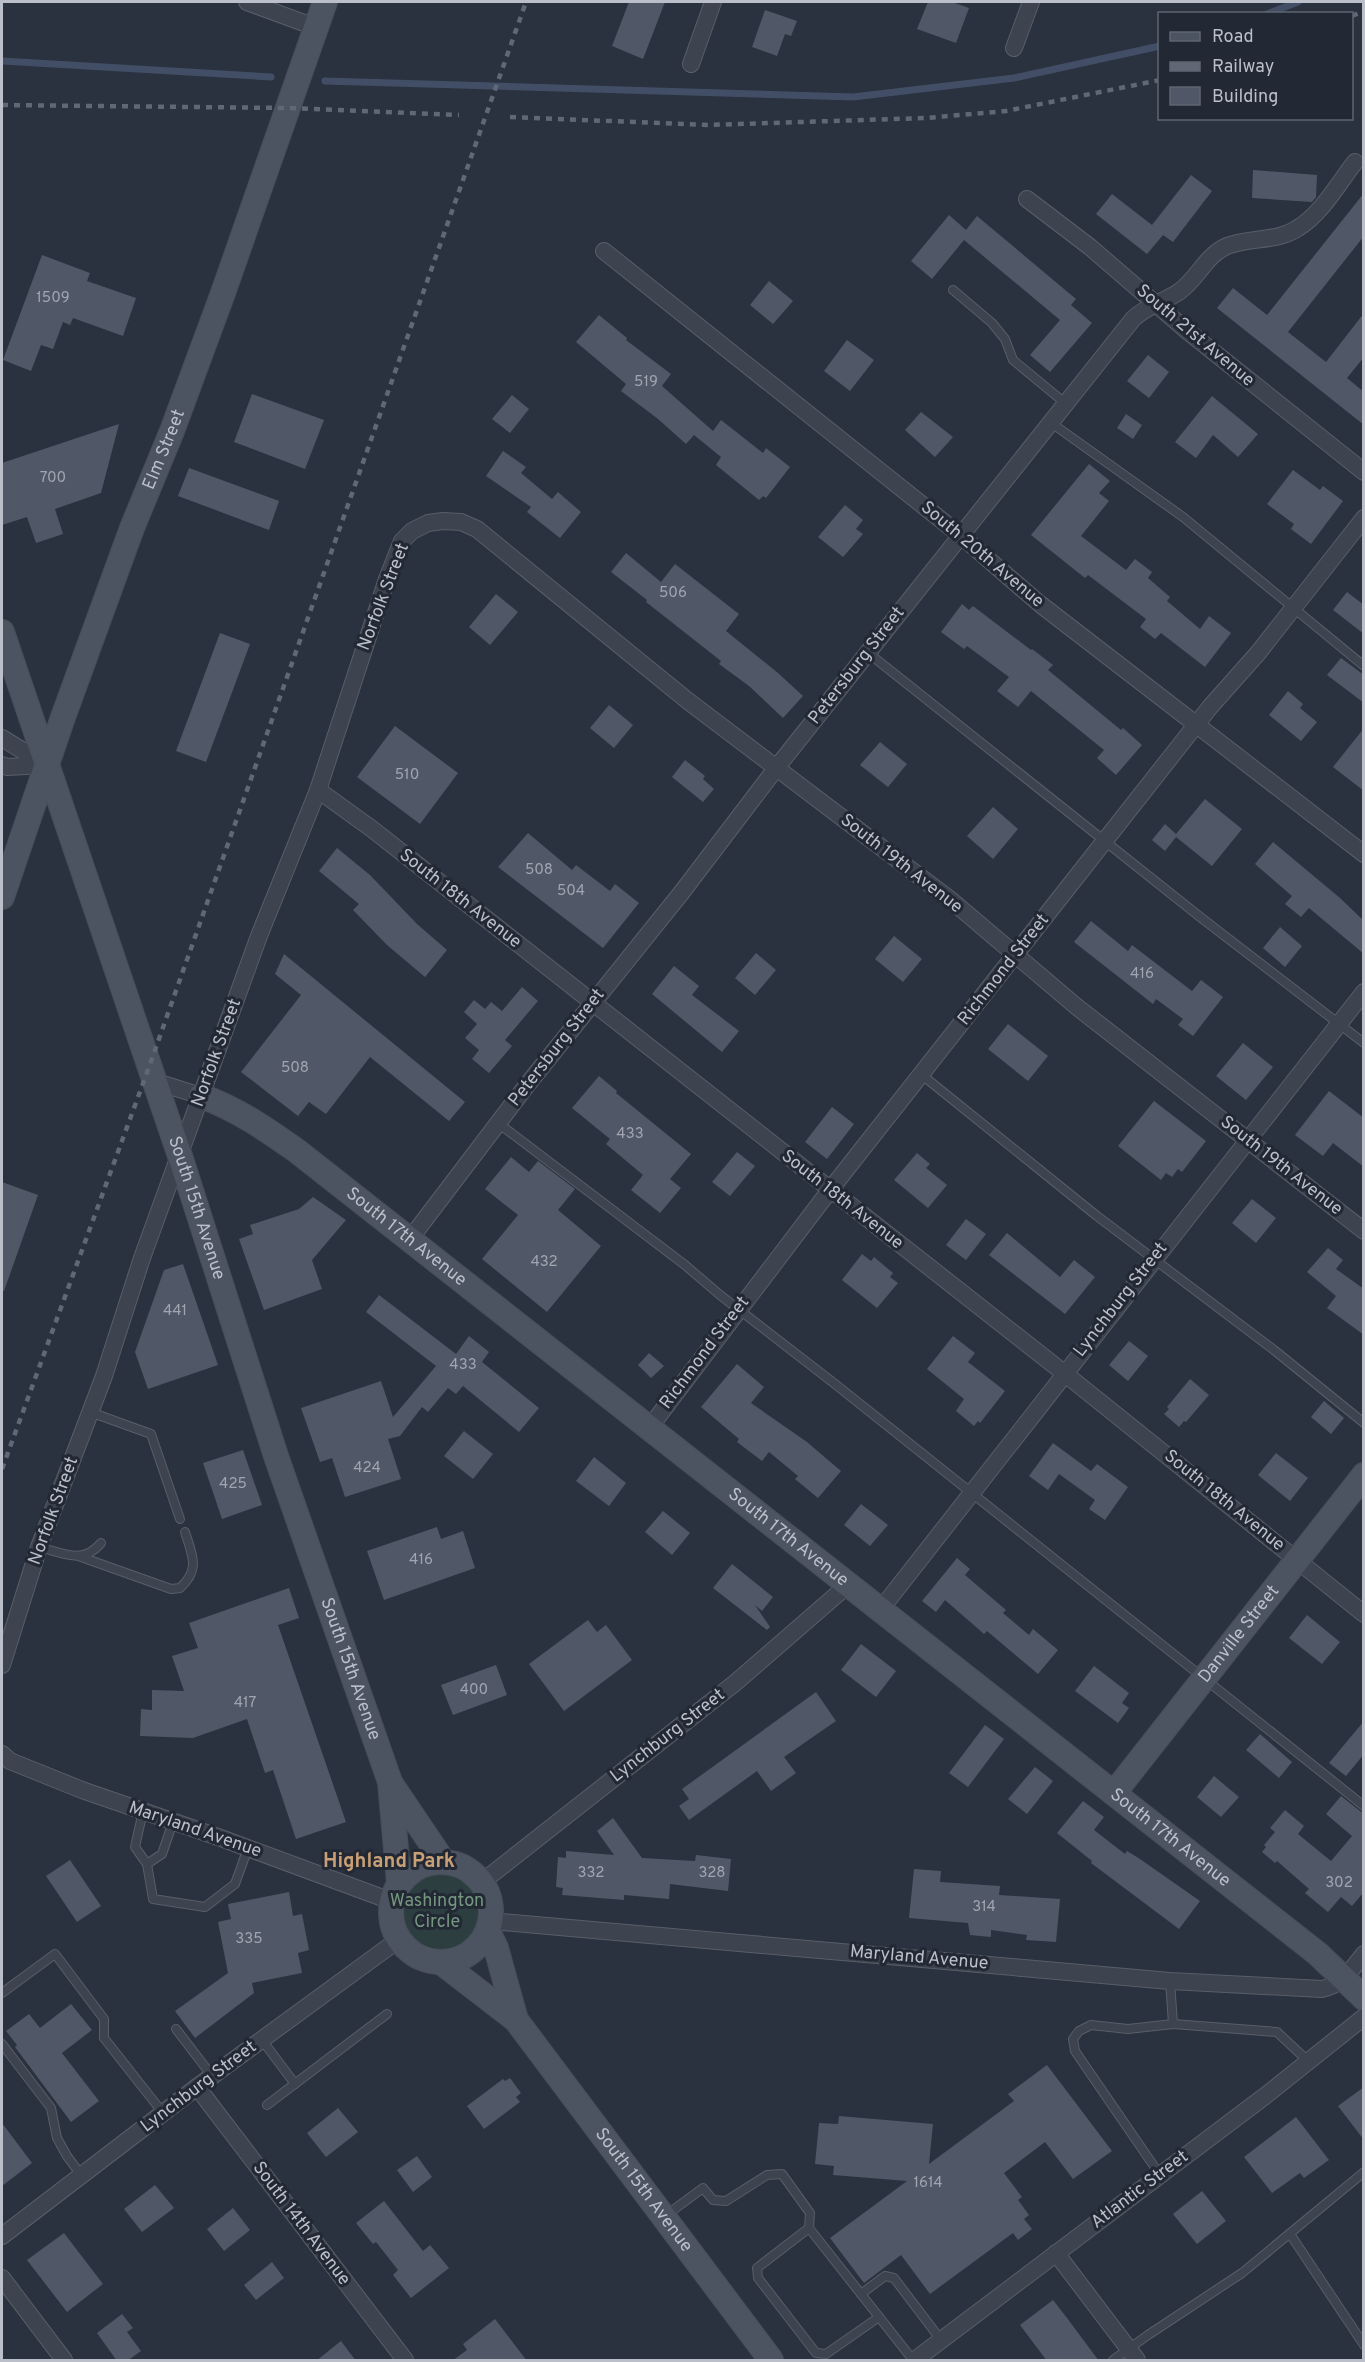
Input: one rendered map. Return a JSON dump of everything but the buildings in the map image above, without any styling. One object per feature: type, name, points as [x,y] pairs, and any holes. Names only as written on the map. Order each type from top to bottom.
[{"type":"street","points":[[247,2],[315,27]]},
{"type":"street","name":"Elm Street","points":[[2,897],[46,765],[132,528],[172,431],[223,293],[325,2]]},
{"type":"street","points":[[691,64],[713,2]]},
{"type":"street","points":[[1014,48],[1030,2]]},
{"type":"street","name":"Petersburg Street","points":[[410,1239],[498,1123],[682,892],[867,652],[1133,319],[1142,309],[1182,289],[1208,259],[1225,247],[1246,241],[1277,237],[1297,230],[1313,218],[1355,162]]},
{"type":"street","name":"South 21st Avenue","points":[[1027,199],[1090,247],[1154,303],[1364,472]]},
{"type":"street","name":"South 20th Avenue","points":[[604,252],[960,535],[1040,604],[1364,854]]},
{"type":"street","name":"Richmond Street","points":[[650,1426],[830,1190],[1198,724],[1364,518]]},
{"type":"street","name":"South 19th Avenue","points":[[428,524],[442,521],[460,522],[477,529],[688,701],[952,902],[1077,1007],[1364,1232]]},
{"type":"street","name":"Norfolk Street","points":[[2,1665],[39,1548],[90,1412],[142,1258],[259,936],[318,790],[387,579],[402,541],[412,531],[428,524]]},
{"type":"street","name":"South 15th Avenue","points":[[2,632],[180,1156],[276,1456],[390,1782],[443,1862]]},
{"type":"street","points":[[2,738],[46,765]]},
{"type":"street","points":[[2,765],[7,767],[46,765]]},
{"type":"street","name":"South 18th Avenue","points":[[318,790],[372,829],[1064,1373],[1364,1614]]},
{"type":"street","name":"Lynchburg Street","points":[[881,1609],[969,1493],[1364,992]]},
{"type":"street","points":[[154,1081],[201,1096]]},
{"type":"street","name":"South 17th Avenue","points":[[201,1096],[250,1118],[297,1151],[1114,1792],[1318,1954],[1364,1998]]},
{"type":"street","name":"Danville Street","points":[[1114,1792],[1364,1475]]},
{"type":"street","name":"Lynchburg Street","points":[[482,1882],[735,1683],[849,1584]]},
{"type":"street","name":"Maryland Avenue","points":[[2,1754],[10,1761],[82,1790],[173,1822],[248,1848],[395,1892]]},
{"type":"street","name":"South 15th Avenue","points":[[390,1782],[395,1892]]},
{"type":"street","points":[[443,1862],[465,1867],[482,1882],[491,1907],[489,1926],[480,1944],[470,1954],[442,1963],[425,1961],[410,1953],[398,1941],[392,1928],[390,1914],[395,1892],[411,1871],[426,1864],[443,1862]]},
{"type":"street","name":"South 15th Avenue","points":[[489,1926],[516,2020]]},
{"type":"street","name":"Maryland Avenue","points":[[489,1926],[1170,1981],[1322,1989],[1334,1987],[1345,1978]]},
{"type":"street","name":"Lynchburg Street","points":[[2,2236],[197,2087],[398,1941]]},
{"type":"street","points":[[1345,1978],[1364,1954]]},
{"type":"street","name":"South 15th Avenue","points":[[442,1963],[516,2020],[771,2361]]},
{"type":"street","name":"Atlantic Street","points":[[914,2361],[1364,2017]]},
{"type":"street","name":"South 14th Avenue","points":[[197,2087],[405,2361]]},
{"type":"street","points":[[1056,2253],[1133,2354]]},
{"type":"street","points":[[2,2278],[64,2361]]},
{"type":"lane","points":[[953,290],[992,323],[1005,339],[1013,360],[1065,404]]},
{"type":"lane","points":[[1050,422],[1183,518],[1364,666]]},
{"type":"lane","points":[[867,652],[1364,1044]]},
{"type":"lane","points":[[922,1075],[1364,1423]]},
{"type":"lane","points":[[498,1123],[685,1265],[1364,1806]]},
{"type":"lane","points":[[90,1412],[151,1434],[180,1519]]},
{"type":"lane","points":[[39,1548],[81,1557],[171,1589],[180,1588],[193,1572],[194,1561],[185,1532]]},
{"type":"lane","points":[[81,1557],[93,1553],[101,1543]]},
{"type":"lane","points":[[142,1811],[135,1847],[147,1864],[153,1899],[205,1907],[234,1884],[248,1848]]},
{"type":"lane","points":[[147,1864],[162,1854],[173,1822]]},
{"type":"lane","points":[[2,1993],[55,1954],[104,2019],[104,2038],[163,2113]]},
{"type":"lane","points":[[1170,1981],[1173,2024]]},
{"type":"lane","points":[[267,2106],[387,2014]]},
{"type":"lane","points":[[1160,2175],[1075,2051],[1073,2039],[1079,2031],[1091,2025],[1128,2029],[1173,2024],[1276,2032],[1308,2061]]},
{"type":"lane","points":[[176,2029],[212,2076]]},
{"type":"lane","points":[[262,2040],[296,2084]]},
{"type":"lane","points":[[2,2044],[51,2108],[61,2146],[81,2175]]},
{"type":"lane","points":[[1113,2361],[1133,2354],[1242,2273],[1364,2172]]},
{"type":"lane","points":[[664,2217],[703,2188],[713,2200],[726,2201],[767,2175],[782,2174],[810,2213],[809,2228],[914,2361]]},
{"type":"lane","points":[[809,2228],[757,2268],[758,2278],[816,2353],[826,2354],[879,2317]]},
{"type":"lane","points":[[1290,2234],[1364,2345]]},
{"type":"lane","points":[[861,2294],[885,2276],[894,2278],[941,2340]]},
{"type":"green space","name":"Washington Circle","points":[[437,1870],[453,1873],[467,1882],[476,1896],[479,1912],[476,1928],[467,1942],[453,1951],[437,1954],[421,1951],[407,1942],[398,1928],[395,1912],[398,1896],[407,1882],[421,1873]]},
{"type":"waterway","points":[[1272,12],[1298,2]]},
{"type":"waterway","points":[[325,81],[853,97],[1014,78],[1158,46]]},
{"type":"waterway","points":[[2,61],[271,77]]},
{"type":"railway","points":[[2,1469],[149,1067],[526,2]]},
{"type":"railway","points":[[1353,16],[1364,11]]},
{"type":"railway","points":[[510,117],[708,125],[926,118],[1006,111],[1158,80]]},
{"type":"railway","points":[[2,105],[287,108],[459,115]]},
{"type":"district","name":"Highland Park","points":[[389,1862]]}]
